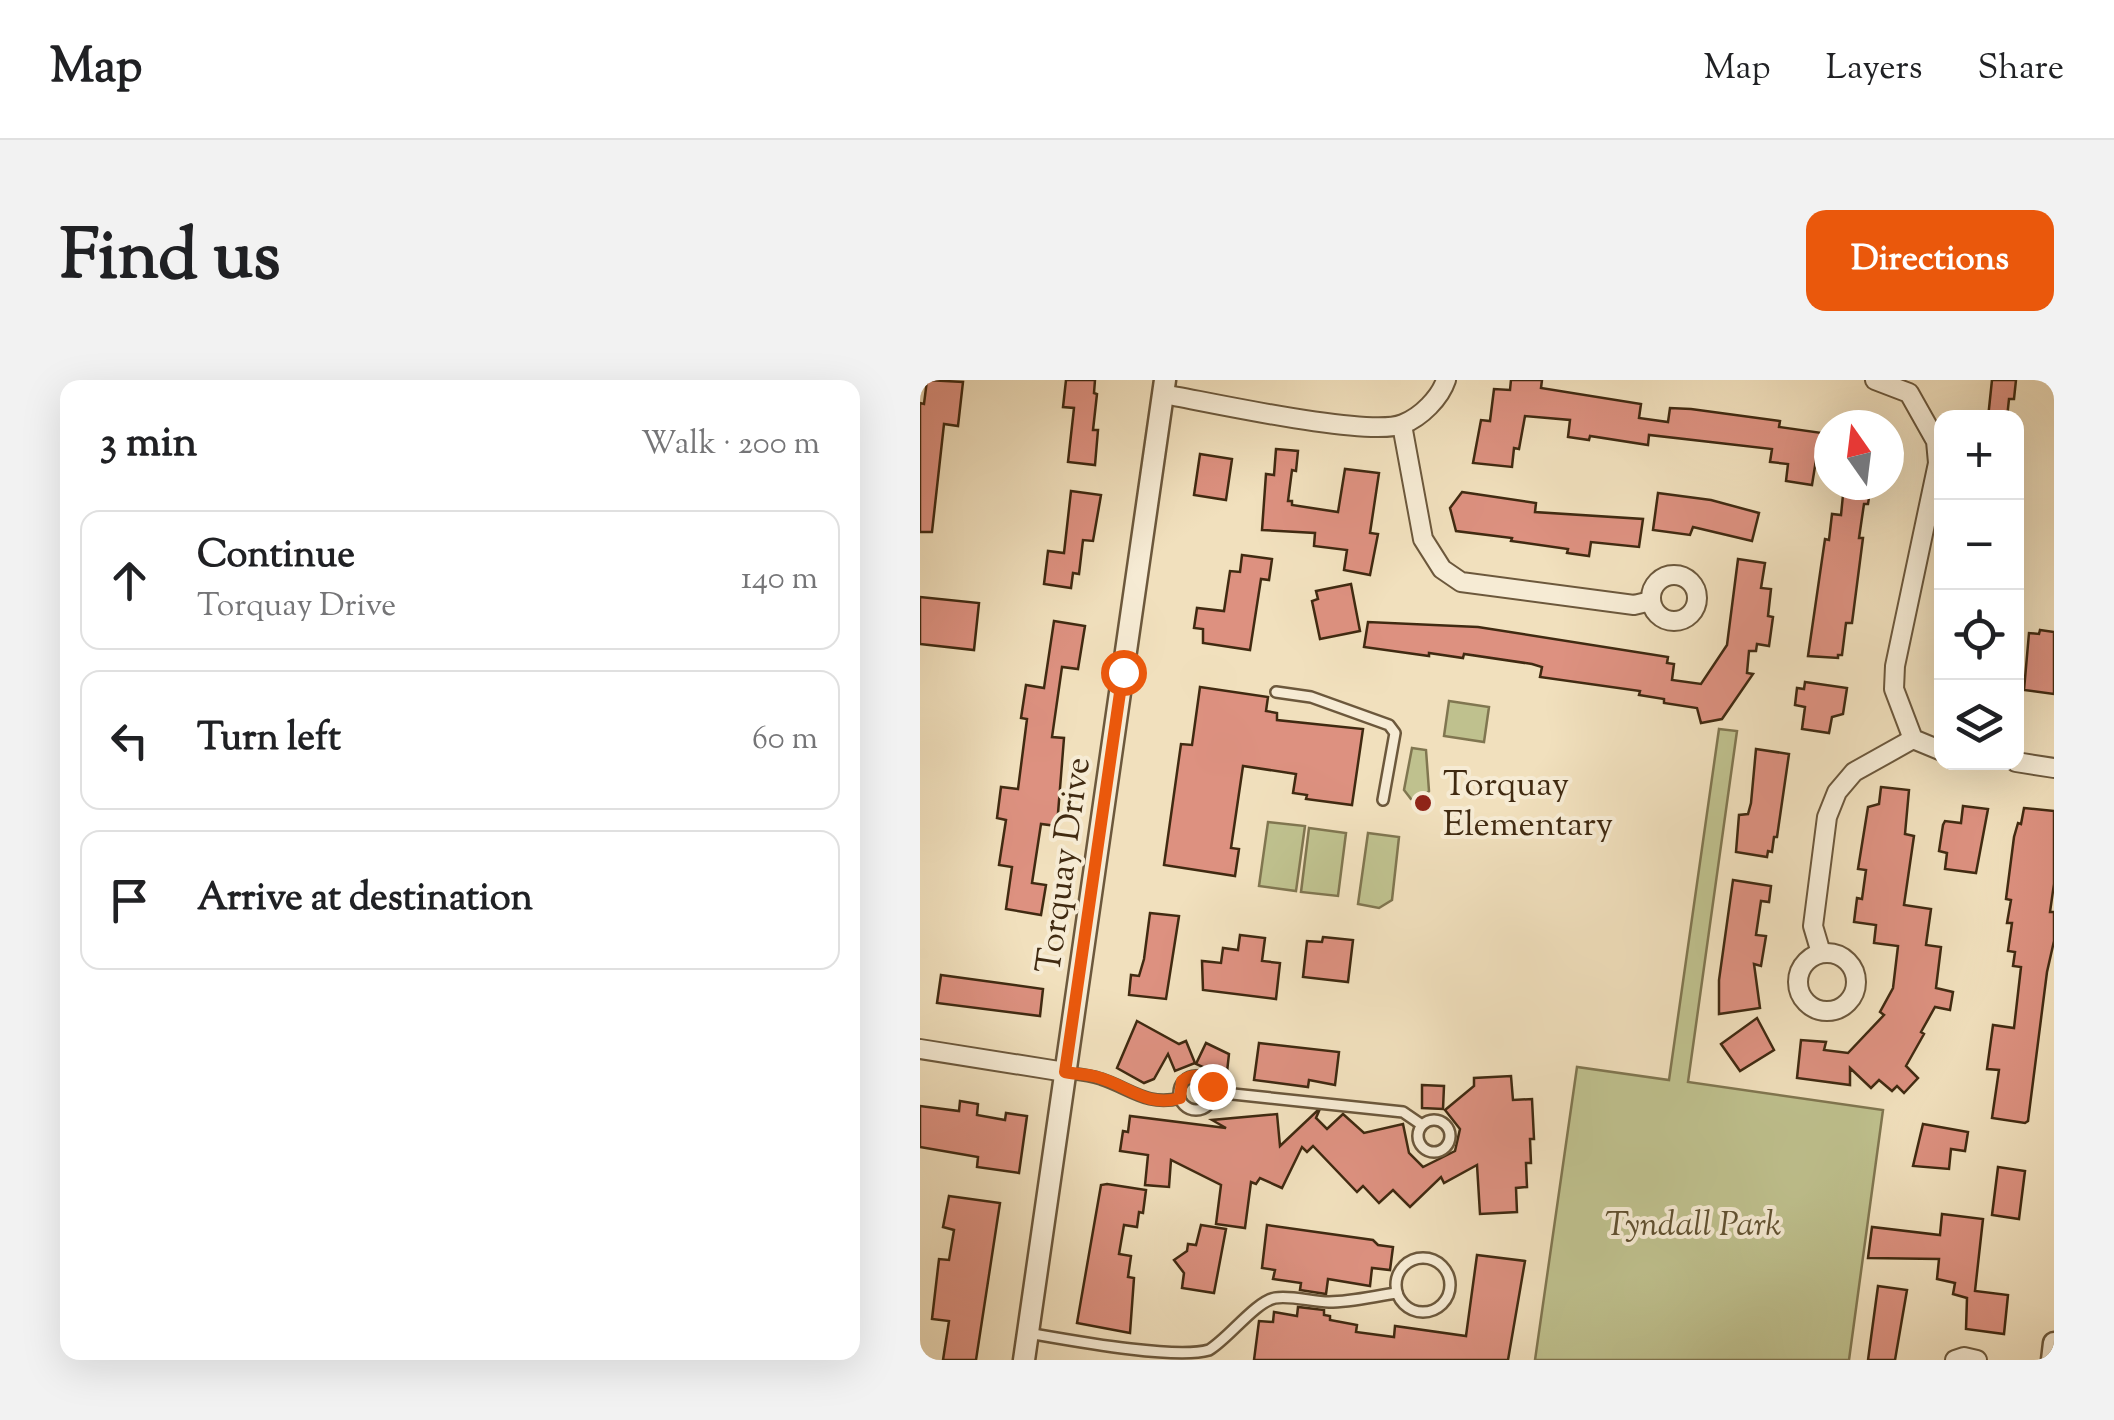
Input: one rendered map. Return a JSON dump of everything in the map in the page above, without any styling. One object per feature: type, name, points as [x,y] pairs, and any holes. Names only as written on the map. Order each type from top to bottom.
[{"type":"street","points":[[1164,387],[1365,428],[1402,425],[1425,410],[1446,380]]},
{"type":"street","points":[[1876,380],[1909,393],[1936,441],[1938,463],[1895,666],[1894,690],[1912,739],[1934,748]]},
{"type":"street","name":"Torquay Drive","points":[[1024,1360],[1164,387]]},
{"type":"street","points":[[1402,425],[1423,539],[1442,569],[1462,582],[1634,605],[1651,601]]},
{"type":"street","points":[[1821,954],[1814,926],[1827,817],[1837,792],[1870,760],[1912,739]]},
{"type":"street","points":[[2024,763],[2054,768]]},
{"type":"street","points":[[920,1048],[1065,1072]]},
{"type":"street","points":[[2052,1360],[2054,1343]]},
{"type":"street","points":[[1954,1360],[1976,1360]]},
{"type":"lane","points":[[1276,692],[1311,697],[1389,726],[1395,733],[1383,800]]},
{"type":"lane","points":[[1065,1072],[1097,1077],[1146,1100],[1166,1102],[1180,1098]]},
{"type":"lane","points":[[1193,1076],[1204,1077],[1214,1092],[1211,1102],[1202,1109],[1191,1110],[1180,1098],[1182,1081],[1193,1076]]},
{"type":"lane","points":[[1214,1092],[1403,1112],[1422,1125]]},
{"type":"lane","points":[[1428,1258],[1449,1276],[1449,1293],[1431,1311],[1414,1311],[1397,1293],[1398,1274],[1410,1261],[1428,1258]]},
{"type":"lane","points":[[1028,1333],[1154,1356],[1190,1357],[1206,1352],[1261,1305],[1275,1298],[1331,1302],[1397,1293]]},
{"type":"green space","points":[[1449,701],[1489,707],[1484,742],[1444,736]]},
{"type":"green space","name":"Tyndall Park","points":[[1719,729],[1737,731],[1688,1082],[1883,1110],[1849,1360],[1535,1360],[1577,1067],[1669,1080]]},
{"type":"green space","points":[[1412,748],[1426,750],[1429,791],[1421,800],[1411,799],[1404,790]]},
{"type":"green space","points":[[1268,822],[1305,826],[1296,891],[1259,886]]},
{"type":"green space","points":[[1309,828],[1346,833],[1338,896],[1301,892]]},
{"type":"green space","points":[[1368,833],[1399,837],[1392,900],[1379,908],[1358,904]]},
{"type":"building","points":[[927,380],[963,382],[958,426],[944,424],[932,532],[920,532],[920,403],[924,404]]},
{"type":"building","points":[[1066,380],[1095,380],[1095,465],[1068,462],[1074,408],[1063,407]]},
{"type":"building","points":[[1511,380],[1542,380],[1541,388],[1641,404],[1639,418],[1668,422],[1670,408],[1780,421],[1779,427],[1814,432],[1812,485],[1786,481],[1788,464],[1770,462],[1772,449],[1649,435],[1648,445],[1590,436],[1589,440],[1568,437],[1570,420],[1525,416],[1512,467],[1473,463],[1481,420],[1490,421],[1494,389],[1510,390]]},
{"type":"building","points":[[1992,380],[2016,380],[2014,399],[2009,399],[2008,410],[1989,410]]},
{"type":"building","points":[[1276,449],[1298,451],[1288,501],[1292,505],[1338,512],[1345,469],[1379,473],[1370,533],[1378,534],[1370,575],[1344,570],[1347,550],[1314,546],[1315,533],[1262,530],[1266,474],[1274,475]]},
{"type":"building","points":[[1200,454],[1232,459],[1226,500],[1194,495]]},
{"type":"building","points":[[1071,491],[1101,495],[1093,541],[1083,540],[1079,574],[1073,573],[1071,588],[1044,584],[1048,551],[1064,553]]},
{"type":"building","points":[[1462,492],[1536,503],[1535,512],[1643,519],[1639,547],[1591,542],[1589,556],[1511,541],[1512,538],[1456,531],[1450,508]]},
{"type":"building","points":[[1658,493],[1711,500],[1759,513],[1752,541],[1693,527],[1690,535],[1653,530]]},
{"type":"building","points":[[1842,500],[1869,500],[1864,504],[1859,538],[1863,538],[1852,623],[1846,623],[1842,655],[1838,658],[1808,656],[1825,539],[1829,540],[1832,514],[1841,515]]},
{"type":"building","points":[[1242,555],[1272,559],[1269,580],[1261,579],[1250,650],[1203,643],[1203,629],[1194,628],[1197,608],[1224,611],[1230,571],[1240,572]]},
{"type":"building","points":[[1738,559],[1765,563],[1761,588],[1771,589],[1768,616],[1773,617],[1769,646],[1757,644],[1756,651],[1749,651],[1747,673],[1753,674],[1722,719],[1701,723],[1697,708],[1664,703],[1664,699],[1639,695],[1640,691],[1540,677],[1542,667],[1532,664],[1464,654],[1463,658],[1429,656],[1364,647],[1368,622],[1478,627],[1668,657],[1667,663],[1674,664],[1672,680],[1701,684],[1727,645]]},
{"type":"building","points":[[1351,584],[1360,631],[1320,639],[1312,601],[1318,599],[1316,591]]},
{"type":"building","points":[[920,597],[979,603],[974,650],[920,644]]},
{"type":"building","points":[[1054,621],[1085,626],[1078,669],[1062,667],[1052,737],[1064,738],[1057,826],[1041,824],[1032,883],[1046,885],[1041,915],[1006,909],[1012,867],[999,865],[1006,820],[997,818],[1001,787],[1018,789],[1027,719],[1021,718],[1026,685],[1044,688]]},
{"type":"building","points":[[2040,630],[2054,632],[2054,694],[2024,690],[2029,633],[2039,634]]},
{"type":"building","points":[[1805,682],[1847,688],[1843,714],[1832,717],[1829,733],[1802,729],[1805,707],[1795,705],[1797,688],[1804,689]]},
{"type":"building","points":[[1200,687],[1268,697],[1266,711],[1277,713],[1277,720],[1363,729],[1352,805],[1306,799],[1307,795],[1293,793],[1296,774],[1243,766],[1231,848],[1239,849],[1235,876],[1164,865],[1181,744],[1192,745]]},
{"type":"building","points":[[1756,749],[1789,754],[1777,837],[1767,857],[1736,852],[1739,815],[1748,814],[1751,803]]},
{"type":"building","points":[[1881,787],[1909,790],[1905,834],[1914,836],[1904,905],[1931,909],[1926,945],[1941,947],[1936,988],[1953,992],[1950,1010],[1935,1007],[1921,1032],[1924,1034],[1906,1066],[1918,1078],[1904,1093],[1897,1086],[1892,1091],[1879,1080],[1871,1088],[1850,1068],[1850,1085],[1797,1078],[1801,1040],[1826,1042],[1824,1050],[1848,1053],[1884,1015],[1880,1012],[1893,988],[1898,946],[1874,943],[1876,925],[1854,922],[1866,870],[1858,869],[1868,807],[1879,804]]},
{"type":"building","points":[[1963,806],[1988,809],[1976,873],[1945,869],[1947,853],[1939,851],[1945,821],[1961,823]]},
{"type":"building","points":[[2024,808],[2054,811],[2050,912],[2054,912],[2054,941],[2025,1123],[1992,1118],[1999,1070],[1987,1069],[1993,1025],[2014,1028],[2021,967],[2013,966],[2015,952],[2008,951],[2012,923],[2007,923],[2011,900],[2006,899],[2014,837]]},
{"type":"building","points":[[1733,880],[1771,886],[1769,902],[1761,901],[1756,935],[1766,936],[1761,966],[1754,964],[1760,1008],[1719,1014],[1719,980]]},
{"type":"building","points":[[1150,913],[1179,916],[1166,999],[1129,995],[1131,975],[1139,976],[1144,959]]},
{"type":"building","points":[[1240,935],[1265,938],[1262,961],[1280,963],[1276,999],[1203,990],[1202,961],[1221,963],[1223,948],[1238,950]]},
{"type":"building","points":[[1323,937],[1353,940],[1348,982],[1303,977],[1307,941],[1322,942]]},
{"type":"building","points":[[941,975],[1043,989],[1040,1016],[937,1003]]},
{"type":"building","points":[[1757,1018],[1774,1050],[1740,1071],[1721,1044]]},
{"type":"building","points":[[1137,1021],[1179,1044],[1186,1041],[1195,1063],[1175,1071],[1168,1054],[1154,1079],[1144,1083],[1117,1068]]},
{"type":"building","points":[[1206,1043],[1229,1054],[1227,1072],[1216,1073],[1196,1064]]},
{"type":"building","points":[[1259,1043],[1339,1052],[1335,1085],[1309,1080],[1308,1087],[1254,1080]]},
{"type":"building","points":[[1511,1076],[1513,1100],[1532,1099],[1534,1139],[1530,1139],[1531,1163],[1526,1163],[1527,1187],[1516,1188],[1517,1212],[1480,1214],[1477,1165],[1444,1183],[1441,1177],[1410,1207],[1393,1190],[1379,1203],[1363,1186],[1357,1192],[1313,1146],[1307,1152],[1302,1147],[1282,1188],[1260,1178],[1256,1184],[1251,1182],[1245,1228],[1216,1224],[1221,1185],[1171,1160],[1169,1187],[1145,1185],[1148,1155],[1120,1151],[1130,1116],[1226,1128],[1212,1120],[1277,1114],[1280,1146],[1319,1111],[1316,1118],[1327,1129],[1343,1114],[1364,1133],[1403,1124],[1409,1153],[1423,1167],[1455,1151],[1460,1129],[1445,1110],[1474,1086],[1474,1078]]},
{"type":"building","points":[[1422,1085],[1444,1086],[1443,1109],[1422,1108]]},
{"type":"building","points":[[960,1101],[978,1104],[977,1115],[1005,1120],[1006,1113],[1027,1116],[1019,1173],[977,1167],[978,1157],[920,1147],[920,1106],[959,1111]]},
{"type":"building","points":[[1923,1124],[1968,1132],[1965,1151],[1951,1149],[1949,1169],[1913,1166]]},
{"type":"building","points":[[1998,1167],[2025,1171],[2019,1219],[1992,1215]]},
{"type":"building","points":[[1101,1185],[1146,1190],[1137,1227],[1124,1225],[1119,1254],[1131,1256],[1128,1277],[1134,1278],[1130,1333],[1077,1323]]},
{"type":"building","points":[[949,1196],[1000,1203],[976,1360],[943,1360],[949,1321],[932,1319],[939,1259],[949,1260],[954,1230],[943,1227]]},
{"type":"building","points":[[1942,1214],[1983,1219],[1975,1291],[2008,1295],[2004,1334],[1966,1329],[1967,1298],[1953,1294],[1955,1283],[1937,1279],[1939,1259],[1868,1258],[1872,1227],[1940,1235]]},
{"type":"building","points":[[1201,1225],[1226,1229],[1214,1293],[1182,1288],[1184,1273],[1174,1260],[1187,1251],[1188,1244],[1196,1245]]},
{"type":"building","points":[[1267,1225],[1373,1240],[1378,1245],[1393,1247],[1390,1270],[1372,1268],[1370,1286],[1328,1279],[1326,1294],[1300,1290],[1301,1283],[1273,1279],[1275,1270],[1262,1268]]},
{"type":"building","points":[[1477,1255],[1525,1261],[1508,1360],[1254,1360],[1259,1321],[1273,1322],[1274,1312],[1297,1316],[1298,1307],[1324,1310],[1330,1320],[1357,1325],[1356,1332],[1394,1337],[1395,1326],[1466,1336]]},
{"type":"building","points":[[1878,1286],[1907,1290],[1895,1360],[1868,1360]]},
{"type":"place","name":"Torquay Elementary","points":[[1423,803]]},
{"type":"route","points":[[1123,672],[1065,1072],[1097,1077],[1146,1100],[1166,1102],[1180,1098],[1182,1081],[1193,1076],[1204,1077],[1212,1086]]}]
